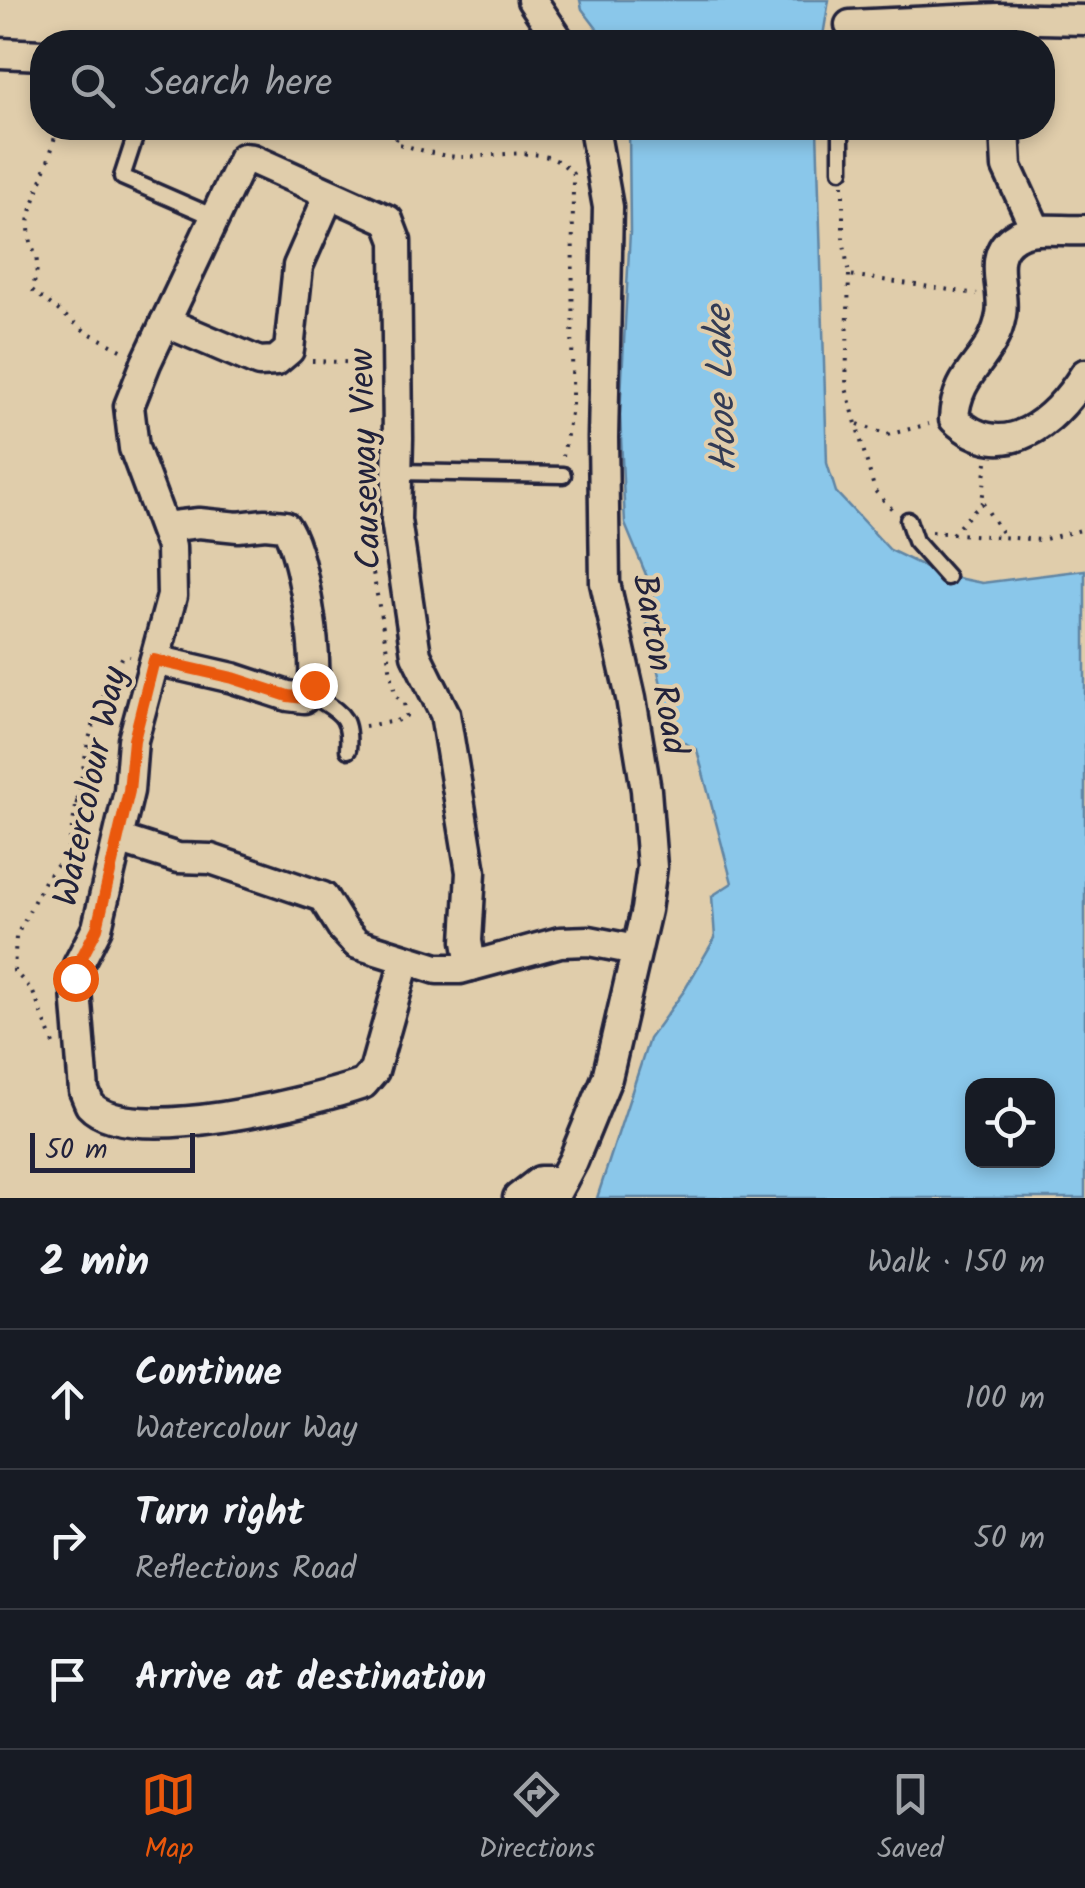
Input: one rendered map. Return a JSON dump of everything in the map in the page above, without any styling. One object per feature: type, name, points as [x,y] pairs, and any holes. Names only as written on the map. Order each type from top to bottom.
[{"type":"street","points":[[532,0],[552,30]]},
{"type":"street","points":[[861,23],[999,30],[1082,13]]},
{"type":"street","points":[[0,53],[30,55]]},
{"type":"street","name":"Barton Road","points":[[557,1190],[573,1162],[607,1078],[652,868],[637,735],[605,584],[603,438],[608,207],[596,140]]},
{"type":"street","points":[[1005,140],[1007,167],[1036,230]]},
{"type":"street","name":"Watercolour Way","points":[[242,158],[129,406],[134,448],[171,547],[172,596],[134,740],[129,791],[97,928],[75,978],[84,1091],[90,1104],[104,1114],[175,1125],[363,1084],[374,1072],[406,961]]},
{"type":"street","name":"Causeway View","points":[[242,158],[388,220],[396,241],[396,520],[416,656],[445,714],[471,872],[467,941],[471,966]]},
{"type":"street","points":[[165,322],[259,362],[276,361],[289,350],[298,266],[330,195]]},
{"type":"street","points":[[1085,230],[1017,234],[1004,248],[998,264],[1001,315],[992,344],[960,383],[954,418],[968,432],[1008,438],[1049,421],[1085,374]]},
{"type":"street","points":[[154,660],[304,698],[310,693],[314,660],[298,558],[285,526],[238,527],[199,522],[164,526]]},
{"type":"street","points":[[118,839],[178,858],[211,859],[323,897],[342,929],[357,944],[437,969],[471,966],[560,942],[589,941],[636,950]]},
{"type":"street","points":[[518,1198],[540,1181],[557,1190]]},
{"type":"lane","points":[[134,140],[122,177],[214,216]]},
{"type":"lane","points":[[842,140],[842,170]]},
{"type":"lane","points":[[398,472],[562,475]]},
{"type":"lane","points":[[908,520],[914,541],[948,576]]},
{"type":"lane","points":[[310,693],[343,714],[349,734],[348,750]]},
{"type":"path","points":[[55,140],[28,227],[40,264],[32,290],[85,332],[146,362]]},
{"type":"path","points":[[397,140],[406,146],[455,157],[546,154],[562,162],[573,174],[572,408],[563,442],[562,475]]},
{"type":"path","points":[[842,170],[843,238],[849,274],[846,388],[875,492],[926,532],[1041,540],[1085,529]]},
{"type":"path","points":[[849,274],[981,295],[1002,294]]},
{"type":"path","points":[[289,350],[312,361],[374,362]]},
{"type":"path","points":[[858,424],[888,435],[954,418]]},
{"type":"path","points":[[952,534],[982,502],[990,438]]},
{"type":"path","points":[[982,502],[1005,537]]},
{"type":"path","points":[[55,1050],[32,990],[14,970],[16,937],[45,879],[67,855],[88,742],[104,690],[123,656],[154,660]]},
{"type":"water","points":[[580,0],[829,0],[824,30],[598,30]]},
{"type":"water","name":"Hooe Lake","points":[[629,140],[817,140],[827,463],[836,492],[890,550],[942,575],[982,583],[1085,570],[1085,1198],[597,1198],[649,1039],[684,991],[715,938],[712,896],[732,883],[697,750],[673,736],[644,611],[654,594],[625,524],[620,415],[630,232]]},
{"type":"route","points":[[75,978],[97,928],[154,660],[233,678],[288,696],[304,698],[314,685]]}]
